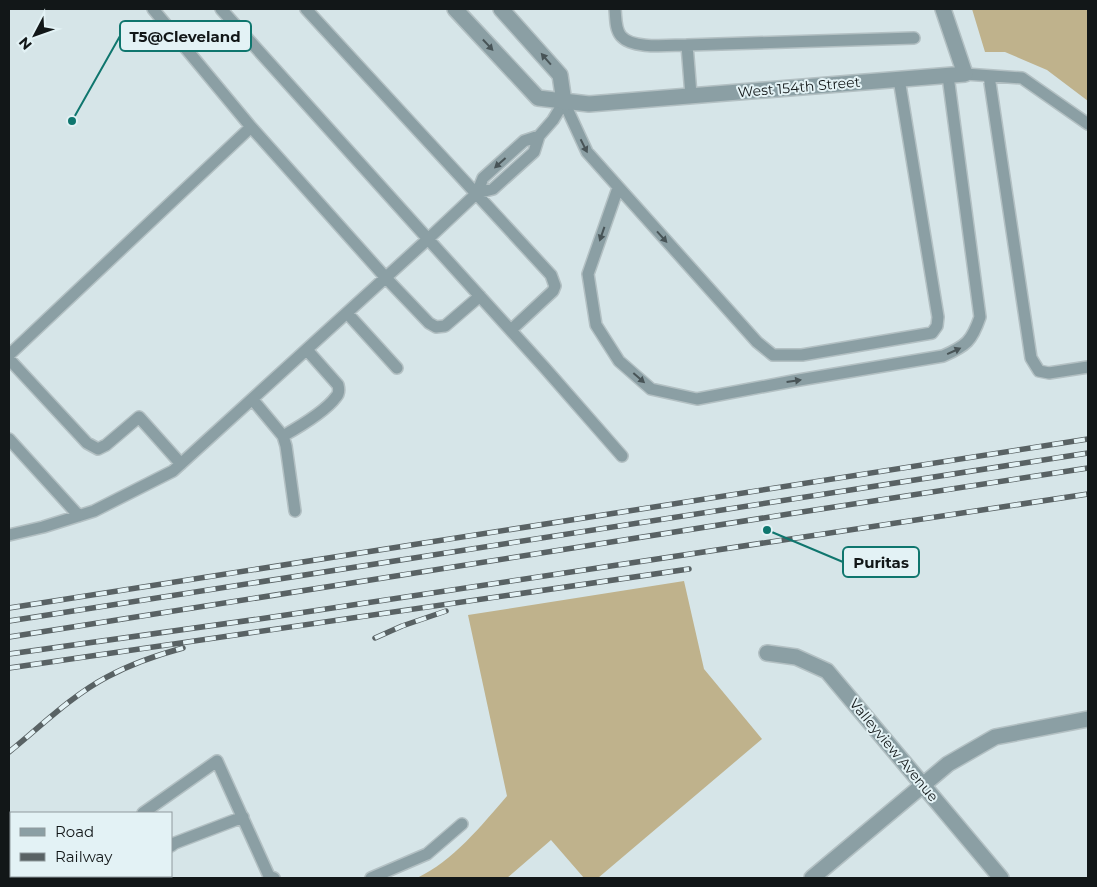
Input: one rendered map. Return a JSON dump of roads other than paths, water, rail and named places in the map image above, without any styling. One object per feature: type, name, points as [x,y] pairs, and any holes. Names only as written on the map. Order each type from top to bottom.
[{"type":"street","name":"West 154th Street","points":[[455,9],[538,98],[564,102],[589,104],[965,74]]},
{"type":"street","points":[[501,9],[560,75],[564,102]]},
{"type":"street","points":[[943,9],[965,74]]},
{"type":"street","name":"Valleyview Avenue","points":[[767,653],[796,657],[827,671],[1001,878]]},
{"type":"street","points":[[812,878],[948,764],[995,737],[1088,719]]},
{"type":"lane","points":[[153,9],[251,127],[386,278],[429,323],[436,327],[445,326],[480,296]]},
{"type":"lane","points":[[221,9],[511,330],[622,456]]},
{"type":"lane","points":[[306,9],[551,274],[555,286],[553,291],[511,330]]},
{"type":"lane","points":[[615,9],[616,26],[621,36],[638,45],[914,38]]},
{"type":"lane","points":[[687,44],[691,95]]},
{"type":"lane","points":[[965,74],[1022,78],[1088,124]]},
{"type":"lane","points":[[618,188],[588,274],[596,325],[619,361],[651,388],[697,399],[944,356],[962,348],[974,334],[980,317],[948,76]]},
{"type":"lane","points":[[988,76],[1031,358],[1039,371],[1049,373],[1088,366]]},
{"type":"lane","points":[[564,102],[586,152],[757,342],[773,355],[802,355],[932,333],[937,326],[938,317],[899,79]]},
{"type":"lane","points":[[9,534],[94,511],[173,472],[477,193],[483,178],[524,141],[539,136],[553,120],[564,102]]},
{"type":"lane","points":[[9,354],[251,127]]},
{"type":"lane","points":[[348,313],[397,368]]},
{"type":"lane","points":[[283,436],[313,418],[337,397],[339,392],[338,385],[308,350]]},
{"type":"lane","points":[[9,359],[87,444],[98,449],[106,445],[139,416],[181,464]]},
{"type":"lane","points":[[253,400],[283,436],[295,511]]},
{"type":"lane","points":[[9,438],[79,516]]},
{"type":"lane","points":[[144,812],[217,761],[269,876],[274,878]]},
{"type":"lane","points":[[172,845],[243,817]]},
{"type":"lane","points":[[372,878],[427,854],[462,824]]},
{"type":"railway","points":[[9,608],[1088,439]]},
{"type":"railway","points":[[9,621],[1088,453]]},
{"type":"railway","points":[[9,637],[1088,468]]},
{"type":"railway","points":[[9,654],[266,618],[1088,494]]},
{"type":"railway","points":[[9,668],[689,569]]},
{"type":"railway","points":[[375,638],[402,626],[446,611]]},
{"type":"railway","points":[[9,752],[68,702],[94,685],[116,672],[135,664],[183,648]]},
{"type":"place","name":"T5@Cleveland","points":[[72,121]]},
{"type":"place","name":"Puritas","points":[[767,530]]}]
